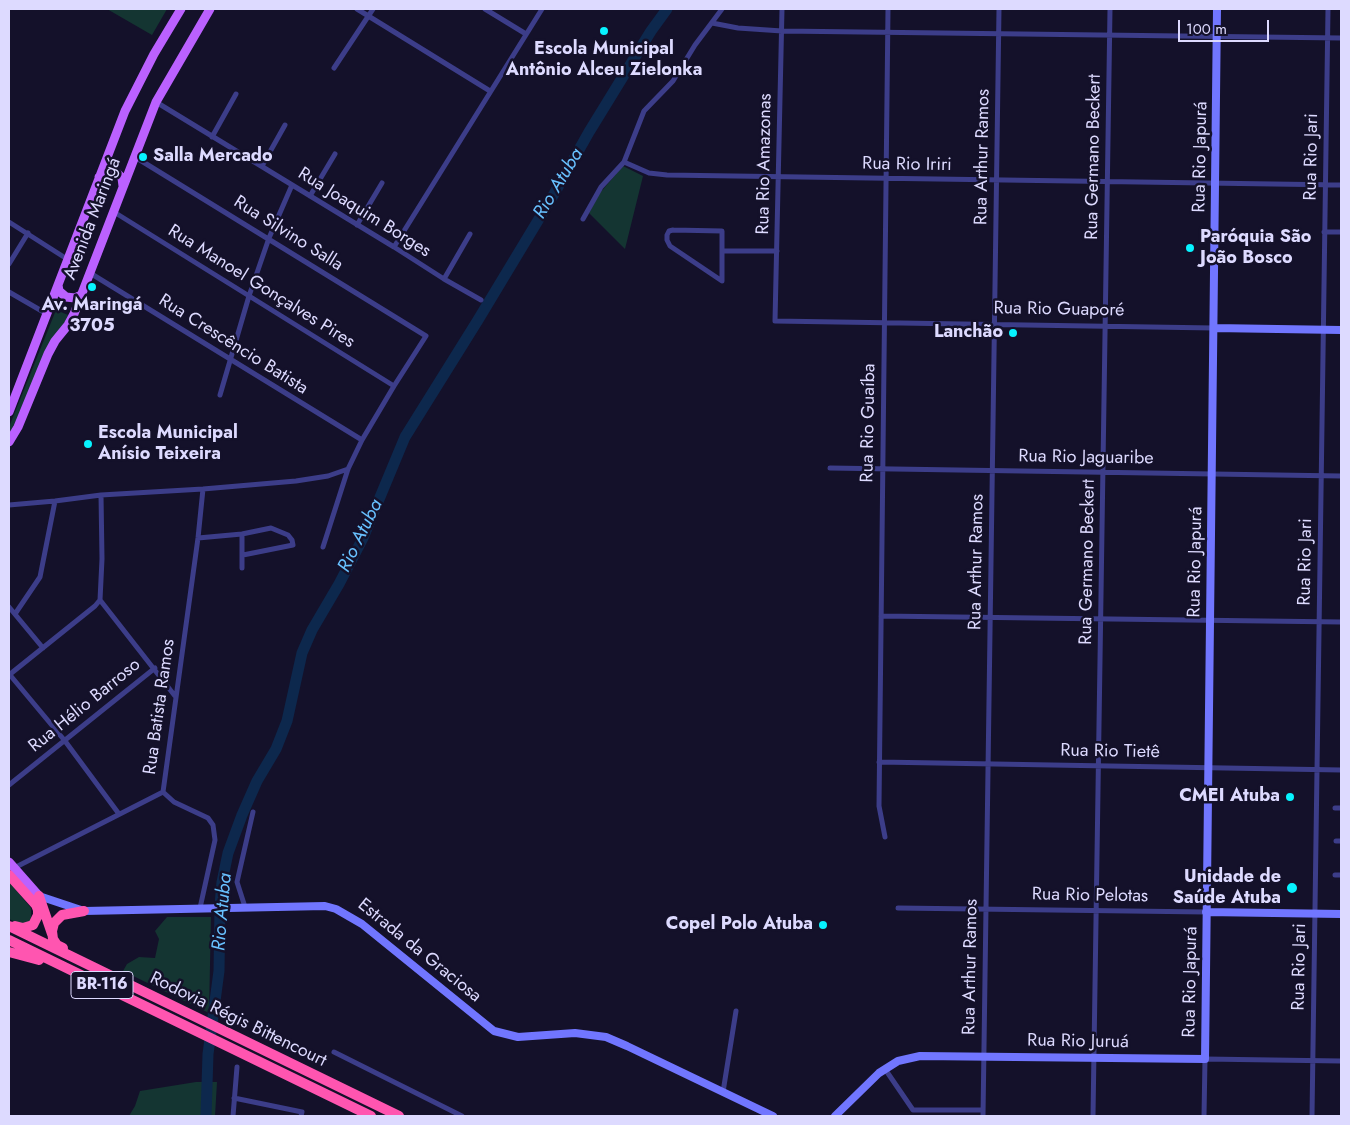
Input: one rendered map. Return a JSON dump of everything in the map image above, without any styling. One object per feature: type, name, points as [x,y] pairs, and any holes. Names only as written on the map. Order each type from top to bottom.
[{"type":"highway","points":[[9,925],[29,927],[37,920],[38,915],[36,905],[10,868]]},
{"type":"highway","points":[[40,896],[52,935],[58,945],[115,973],[154,998]]},
{"type":"highway","points":[[52,935],[54,923],[59,917],[84,911]]},
{"type":"highway","name":"Rodovia Régis Bittencourt","points":[[9,925],[154,998],[399,1116]]},
{"type":"highway","name":"Rodovia Régis Bittencourt","points":[[9,940],[371,1116]]},
{"type":"highway","points":[[9,952],[35,958],[104,992],[148,1008]]},
{"type":"main road","name":"Avenida Maringá","points":[[9,412],[67,259],[136,89],[181,9]]},
{"type":"main road","name":"Avenida Maringá","points":[[9,442],[18,427],[54,341],[68,325],[81,295],[156,102],[210,9]]},
{"type":"main road","points":[[99,178],[104,172],[112,170],[120,174],[123,186]]},
{"type":"main road","points":[[58,285],[61,293],[66,297],[75,298],[81,295]]},
{"type":"main road","name":"Estrada da Graciosa","points":[[10,868],[40,896]]},
{"type":"street","points":[[357,9],[490,91]]},
{"type":"street","points":[[334,68],[373,9]]},
{"type":"street","points":[[485,9],[526,34]]},
{"type":"street","points":[[394,247],[542,9]]},
{"type":"street","points":[[583,219],[601,187],[624,162],[644,111],[673,81],[695,45],[722,9]]},
{"type":"street","name":"Rua Rio Amazonas","points":[[776,321],[782,9]]},
{"type":"street","name":"Rua Rio Guaíba","points":[[885,837],[878,806],[888,9]]},
{"type":"street","name":"Rua Arthur Ramos","points":[[983,1113],[999,9]]},
{"type":"street","name":"Rua Germano Beckert","points":[[1093,1116],[1110,9]]},
{"type":"street","name":"Rua Rio Japurá","points":[[1204,1116],[1218,9]]},
{"type":"street","name":"Rua Rio Jari","points":[[1312,1116],[1328,9]]},
{"type":"street","points":[[712,24],[744,29],[782,31],[1341,38]]},
{"type":"street","points":[[212,137],[236,94]]},
{"type":"street","name":"Rua Joaquim Borges","points":[[156,102],[394,247],[444,280],[481,300]]},
{"type":"street","points":[[262,166],[285,125]]},
{"type":"street","points":[[310,196],[334,154]]},
{"type":"street","name":"Rua Silvino Salla","points":[[135,157],[426,336],[394,386]]},
{"type":"street","name":"Rua Rio Iriri","points":[[624,162],[649,173],[667,175],[1341,185]]},
{"type":"street","points":[[357,225],[382,183]]},
{"type":"street","points":[[220,395],[249,296],[269,238],[292,185]]},
{"type":"street","name":"Rua Manoel Gonçalves Pires","points":[[114,212],[394,386]]},
{"type":"street","points":[[9,222],[67,259]]},
{"type":"street","points":[[673,230],[722,231],[723,251],[722,281],[695,261],[675,250],[667,235],[669,231],[673,230]]},
{"type":"street","points":[[1324,232],[1341,232]]},
{"type":"street","points":[[9,264],[28,233]]},
{"type":"street","points":[[444,280],[470,234]]},
{"type":"street","points":[[723,251],[777,251]]},
{"type":"street","name":"Rua Crescêncio Batista","points":[[90,273],[362,440]]},
{"type":"street","points":[[9,292],[47,314]]},
{"type":"street","name":"Rua Rio Guaporé","points":[[776,321],[1341,330]]},
{"type":"street","points":[[323,548],[348,469],[362,440],[394,386]]},
{"type":"street","name":"Rua Rio Jaguaribe","points":[[830,468],[1341,476]]},
{"type":"street","points":[[9,505],[101,495],[296,481],[328,476],[348,469]]},
{"type":"street","name":"Rua Batista Ramos","points":[[10,868],[163,792],[203,489]]},
{"type":"street","points":[[101,495],[102,559],[100,600],[9,675],[65,741],[119,814]]},
{"type":"street","points":[[15,614],[40,577],[55,501]]},
{"type":"street","points":[[198,538],[242,534],[271,528],[288,535],[292,540],[293,545],[243,555]]},
{"type":"street","points":[[242,534],[242,568]]},
{"type":"street","points":[[100,600],[176,696]]},
{"type":"street","points":[[9,607],[43,648]]},
{"type":"street","points":[[881,616],[1341,622]]},
{"type":"street","name":"Rua Hélio Barroso","points":[[9,784],[155,668]]},
{"type":"street","name":"Rua Rio Tietê","points":[[879,762],[1341,770]]},
{"type":"street","points":[[163,792],[174,802],[208,818],[214,825],[215,840],[200,908]]},
{"type":"street","points":[[246,907],[237,882],[254,812]]},
{"type":"street","points":[[1335,875],[1341,875]]},
{"type":"street","name":"Estrada da Graciosa","points":[[40,896],[84,911],[209,907],[325,906],[336,908],[362,924],[494,1031],[518,1037],[575,1033],[606,1037],[773,1116]]},
{"type":"street","name":"Rua Rio Pelotas","points":[[898,908],[1341,914]]},
{"type":"street","points":[[723,1092],[736,1011]]},
{"type":"street","points":[[334,1052],[462,1116]]},
{"type":"street","name":"Rua Rio Juruá","points":[[835,1116],[870,1081],[885,1069],[898,1062],[920,1056],[1341,1061]]},
{"type":"street","points":[[233,1116],[237,1067]]},
{"type":"street","points":[[885,1069],[913,1110],[983,1113]]},
{"type":"street","points":[[234,1098],[302,1112],[301,1116]]},
{"type":"green space","points":[[107,9],[167,9],[152,35]]},
{"type":"green space","points":[[623,166],[643,176],[625,249],[589,213],[599,194]]},
{"type":"green space","points":[[56,310],[68,315],[9,435],[9,427]]},
{"type":"green space","points":[[9,882],[31,908],[30,921],[18,923],[9,919]]},
{"type":"green space","points":[[167,917],[211,917],[209,1013],[123,971],[127,964],[139,957],[155,958],[159,939],[155,931]]},
{"type":"green space","points":[[196,1082],[217,1082],[215,1116],[129,1116],[140,1091]]},
{"type":"waterway","name":"Rio Atuba","points":[[206,1116],[208,1054],[219,971],[222,882],[228,853],[257,781],[276,749],[287,721],[302,653],[312,630],[363,538],[405,437],[478,320],[589,132],[651,31],[667,9]]},
{"type":"place","name":"Escola Municipal Antônio Alceu Zielonka","points":[[604,31]]},
{"type":"place","name":"Salla Mercado","points":[[143,157]]},
{"type":"place","name":"Paróquia São João Bosco","points":[[1190,248]]},
{"type":"place","name":"Av. Maringá 3705","points":[[92,287]]},
{"type":"place","name":"Lanchão","points":[[1013,333]]},
{"type":"place","name":"Escola Municipal Anísio Teixeira","points":[[88,444]]},
{"type":"place","name":"CMEI Atuba","points":[[1290,797]]},
{"type":"place","name":"Unidade de Saúde Atuba","points":[[1292,888]]},
{"type":"place","name":"Copel Polo Atuba","points":[[823,925]]}]
